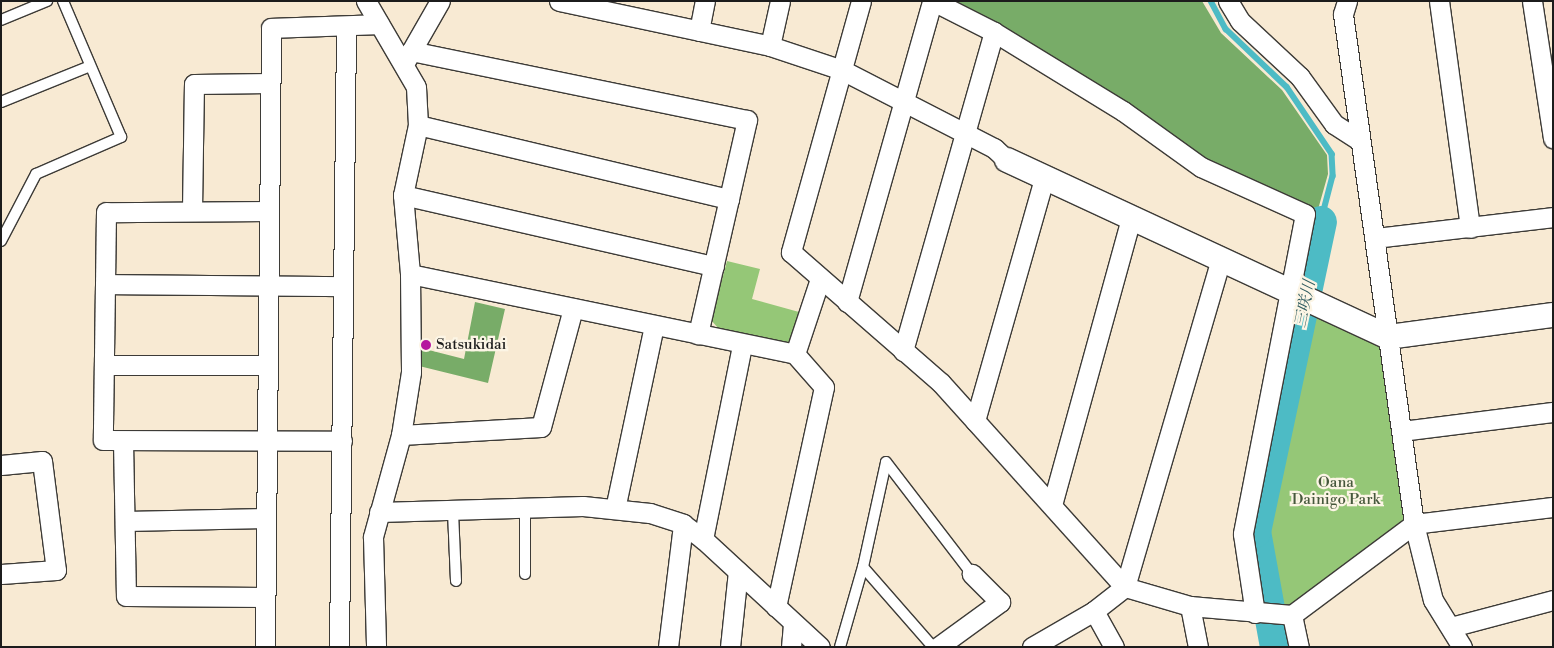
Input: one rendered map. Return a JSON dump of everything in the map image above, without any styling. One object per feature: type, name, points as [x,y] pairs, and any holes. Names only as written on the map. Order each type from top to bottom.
[{"type":"street","points":[[366,1],[379,24],[408,57],[416,87],[418,125],[403,196],[410,274],[411,372],[401,435],[373,537],[376,647]]},
{"type":"street","points":[[408,57],[440,1]]},
{"type":"street","points":[[559,1],[623,8],[699,31],[770,46],[842,70],[966,132],[1007,160],[1388,337],[1553,315]]},
{"type":"street","points":[[699,31],[706,1]]},
{"type":"street","points":[[770,46],[780,1]]},
{"type":"street","points":[[861,1],[791,252],[903,351],[975,421],[1125,587],[1190,606],[1255,613],[1292,614],[1414,524],[1553,507]]},
{"type":"street","points":[[847,302],[933,1],[994,32],[1123,111],[1201,167],[1305,214],[1299,296],[1243,534],[1255,613]]},
{"type":"street","points":[[1228,1],[1240,21],[1300,77],[1334,124],[1359,140]]},
{"type":"street","points":[[1346,1],[1343,14],[1359,140],[1375,238],[1414,524],[1432,600],[1462,647]]},
{"type":"street","points":[[1439,1],[1470,228]]},
{"type":"street","points":[[1532,1],[1553,138]]},
{"type":"street","points":[[265,647],[271,28],[379,24]]},
{"type":"street","points":[[338,647],[346,26]]},
{"type":"street","points":[[903,351],[994,32]]},
{"type":"street","points":[[408,57],[747,120],[698,334]]},
{"type":"street","points":[[192,210],[194,84],[270,83]]},
{"type":"street","points":[[418,125],[729,199]]},
{"type":"street","points":[[975,421],[1044,178]]},
{"type":"street","points":[[403,196],[714,266]]},
{"type":"street","points":[[269,211],[106,212],[103,440],[342,441]]},
{"type":"street","points":[[1052,505],[1131,218]]},
{"type":"street","points":[[1375,238],[1553,218]]},
{"type":"street","points":[[1032,647],[1094,611],[1125,587],[1221,259]]},
{"type":"street","points":[[410,274],[698,334],[742,345],[795,354],[824,387],[776,607]]},
{"type":"street","points":[[795,354],[820,279]]},
{"type":"street","points":[[106,284],[342,286]]},
{"type":"street","points":[[401,435],[541,427],[573,308]]},
{"type":"street","points":[[615,509],[654,325]]},
{"type":"street","points":[[703,539],[742,345]]},
{"type":"street","points":[[105,365],[268,365]]},
{"type":"street","points":[[1402,431],[1553,412]]},
{"type":"street","points":[[123,441],[126,596],[265,597]]},
{"type":"street","points":[[1,465],[42,461],[56,570],[1,574]]},
{"type":"street","points":[[379,512],[453,512],[524,508],[615,509],[650,513],[683,524],[703,539],[820,647]]},
{"type":"street","points":[[125,521],[266,518]]},
{"type":"street","points":[[668,647],[683,524]]},
{"type":"street","points":[[730,647],[738,571]]},
{"type":"street","points":[[938,647],[1000,602],[972,574]]},
{"type":"street","points":[[1450,627],[1553,600]]},
{"type":"street","points":[[1190,606],[1198,647]]},
{"type":"street","points":[[1094,611],[1114,647]]},
{"type":"street","points":[[1292,614],[1298,647]]},
{"type":"street","points":[[790,647],[793,623]]},
{"type":"lane","points":[[1,20],[47,1]]},
{"type":"lane","points":[[1,241],[36,174],[121,137],[63,1]]},
{"type":"lane","points":[[1,102],[90,66]]},
{"type":"lane","points":[[840,647],[863,567],[886,462],[972,574]]},
{"type":"lane","points":[[524,508],[525,574]]},
{"type":"lane","points":[[453,512],[456,581]]},
{"type":"lane","points":[[863,567],[933,647]]},
{"type":"green space","points":[[945,1],[1202,1],[1221,33],[1282,90],[1327,155],[1328,174],[1317,213],[1208,164]]},
{"type":"green space","points":[[727,261],[760,269],[752,299],[799,312],[794,339],[786,343],[718,328],[711,320]]},
{"type":"green space","points":[[475,302],[505,309],[488,383],[411,364],[413,346],[464,359]]},
{"type":"green space","name":"Oana Dainigo Park","points":[[1306,310],[1384,348],[1405,521],[1289,607],[1276,602],[1261,533]]},
{"type":"waterway","name":"三咲川","points":[[1211,1],[1226,29],[1287,87],[1332,154],[1333,176],[1321,222]]},
{"type":"waterway","name":"三咲川","points":[[1276,647],[1255,532],[1321,222]]},
{"type":"place","name":"Satsukidai","points":[[426,345]]}]
